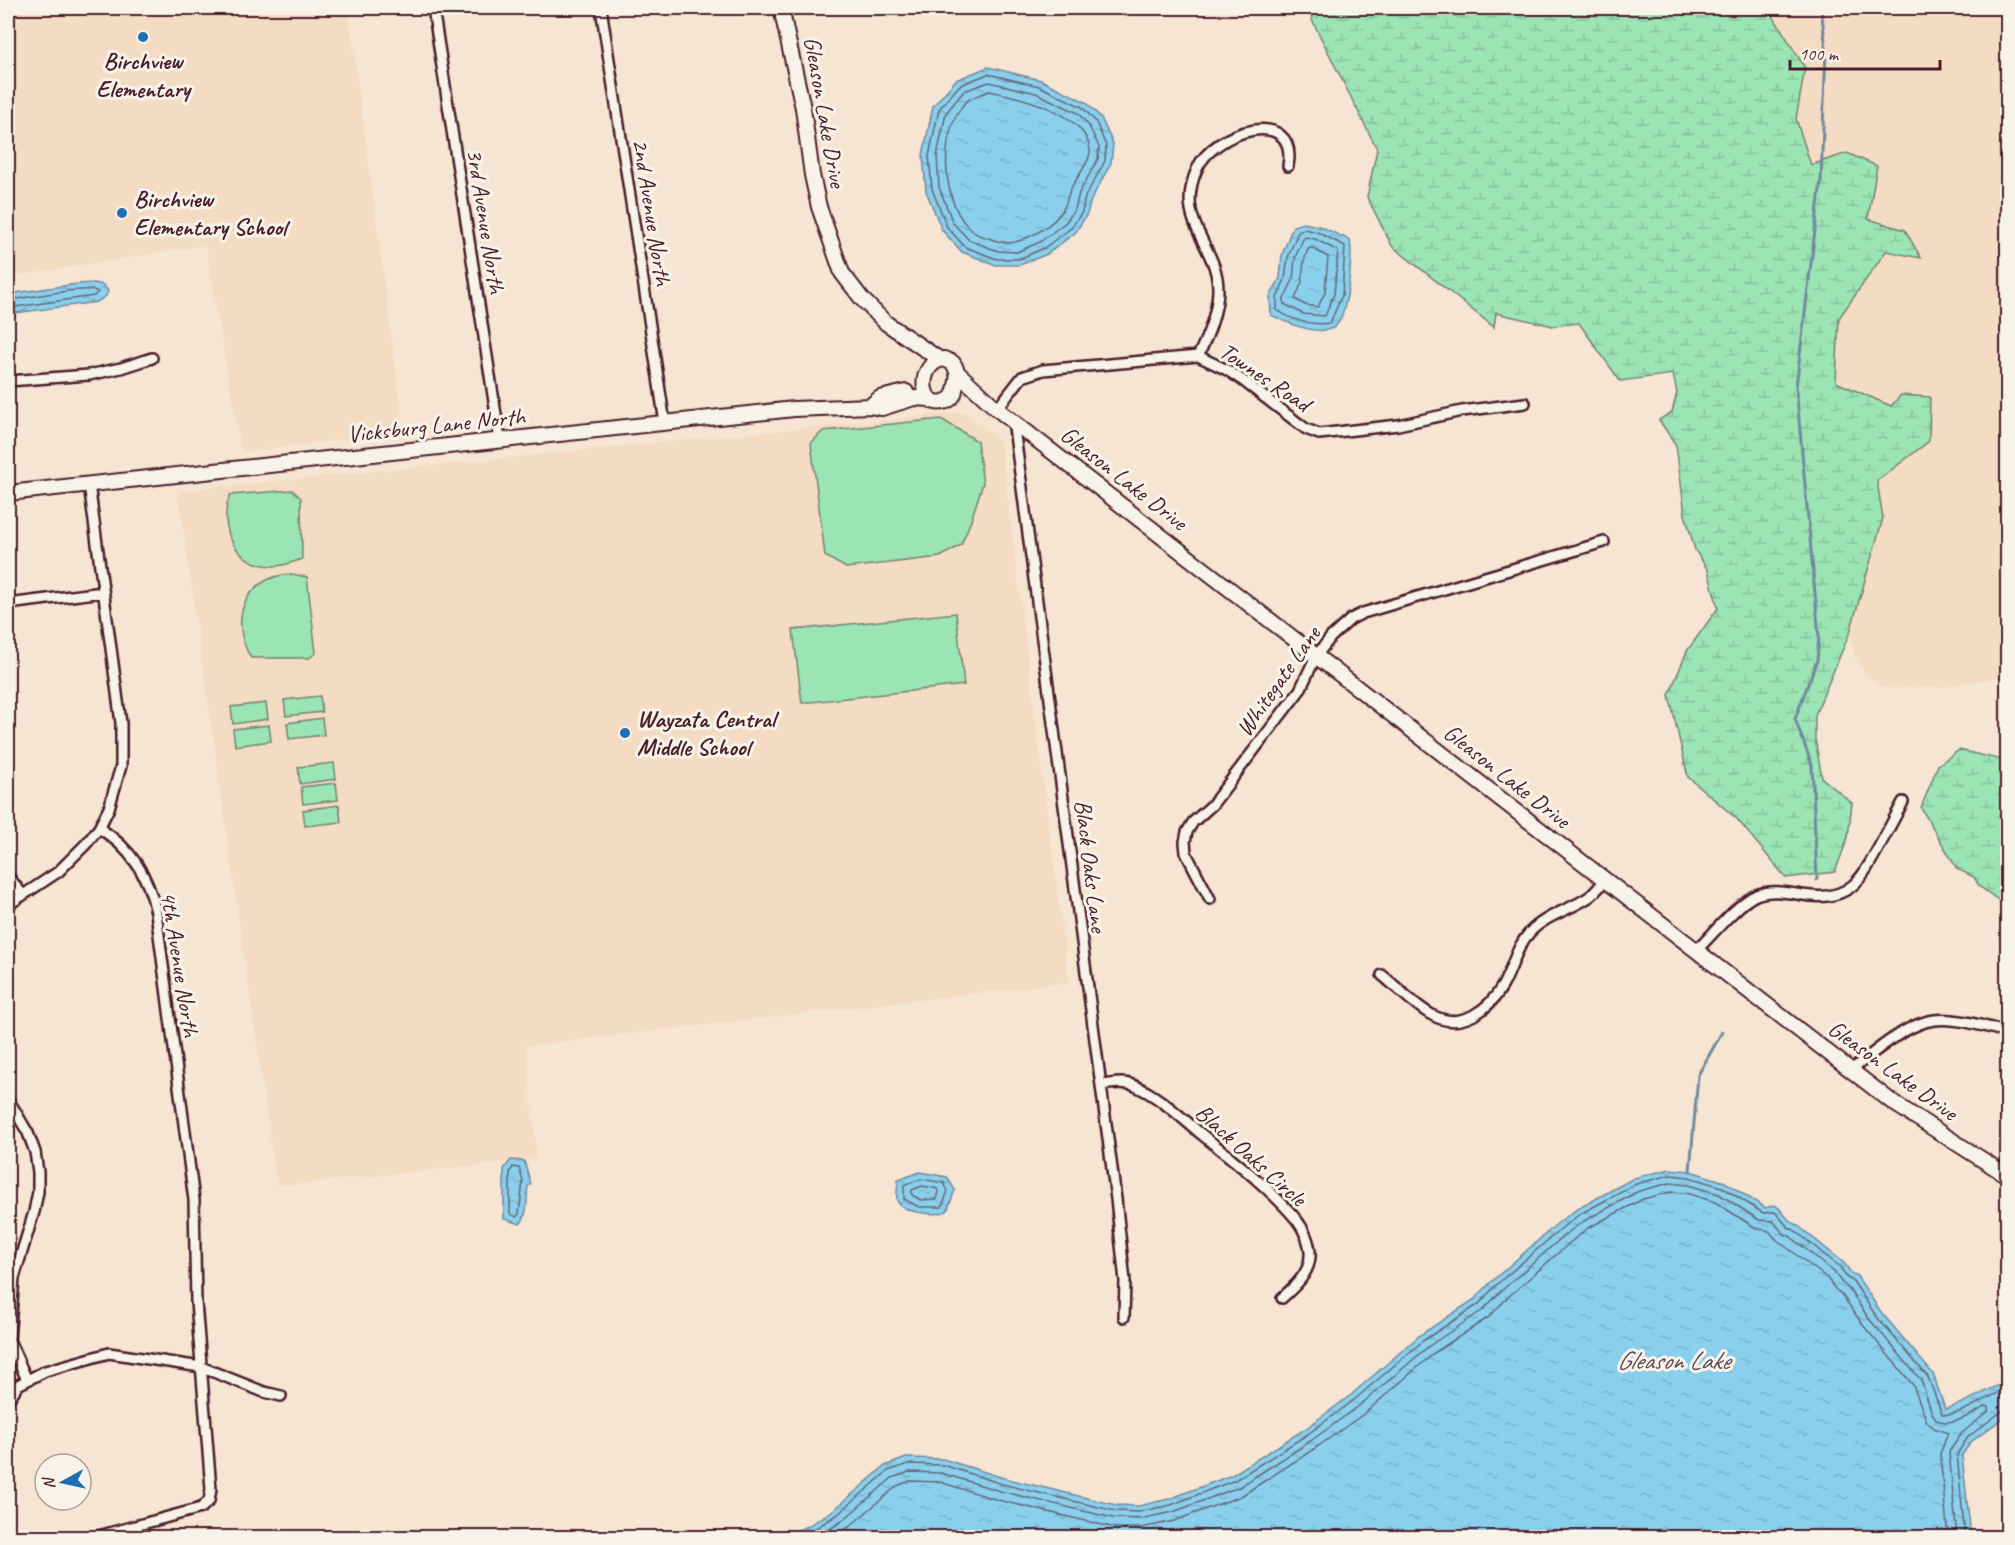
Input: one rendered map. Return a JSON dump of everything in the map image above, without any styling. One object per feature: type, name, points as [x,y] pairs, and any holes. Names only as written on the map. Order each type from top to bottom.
[{"type":"main road","name":"Gleason Lake Drive","points":[[781,8],[803,108],[812,175],[819,207],[842,273],[862,299],[886,323],[907,336],[934,363]]},
{"type":"main road","points":[[949,360],[958,373],[954,394],[946,402],[935,402],[930,399],[924,385],[934,363],[949,360]]},
{"type":"main road","name":"Gleason Lake Drive","points":[[958,373],[992,405],[1892,1102],[2007,1176]]},
{"type":"main road","name":"Vicksburg Lane North","points":[[870,406],[880,398],[912,391],[924,385]]},
{"type":"main road","name":"Gleason Lake Drive","points":[[954,394],[992,405]]},
{"type":"main road","name":"Vicksburg Lane North","points":[[8,493],[794,409],[870,406],[882,408],[914,398],[930,399]]},
{"type":"street","name":"3rd Avenue North","points":[[434,8],[500,440]]},
{"type":"street","name":"2nd Avenue North","points":[[601,8],[665,423]]},
{"type":"street","points":[[1198,356],[1213,321],[1218,290],[1216,274],[1191,217],[1189,200],[1197,167],[1220,142],[1235,134],[1252,130],[1268,130],[1284,140],[1288,149],[1288,166]]},
{"type":"street","name":"Townes Road","points":[[992,405],[1022,377],[1042,370],[1198,356],[1227,370],[1306,429],[1319,434],[1398,425],[1462,411],[1525,403]]},
{"type":"street","points":[[8,381],[89,375],[152,358]]},
{"type":"street","name":"Black Oaks Lane","points":[[1013,420],[1101,1085],[1125,1281],[1124,1317]]},
{"type":"street","points":[[8,905],[58,872],[86,844],[99,828],[116,788],[121,766],[121,723],[89,484]]},
{"type":"street","name":"Whitegate Lane","points":[[1210,899],[1186,853],[1187,832],[1193,822],[1212,804],[1300,690],[1316,656],[1340,627],[1364,613],[1604,542]]},
{"type":"street","points":[[8,604],[103,592]]},
{"type":"street","points":[[1696,951],[1744,902],[1756,895],[1782,892],[1824,897],[1850,888],[1861,879],[1903,802]]},
{"type":"street","name":"4th Avenue North","points":[[91,1538],[201,1508],[209,1501],[211,1489],[196,1302],[194,1200],[156,912],[152,894],[136,860],[124,847],[99,828]]},
{"type":"street","points":[[8,876],[22,894]]},
{"type":"street","points":[[1382,975],[1430,1014],[1440,1019],[1465,1019],[1477,1014],[1492,1002],[1529,933],[1541,922],[1589,897],[1604,881]]},
{"type":"street","points":[[1851,1070],[1908,1029],[1921,1023],[1936,1020],[1951,1021],[2007,1032]]},
{"type":"street","name":"Black Oaks Circle","points":[[1101,1085],[1123,1082],[1135,1086],[1171,1110],[1255,1178],[1296,1220],[1307,1236],[1310,1257],[1307,1269],[1297,1284],[1282,1298]]},
{"type":"street","points":[[8,1099],[28,1133],[35,1152],[38,1172],[38,1192],[14,1278],[9,1340],[27,1380]]},
{"type":"street","points":[[8,1400],[18,1385],[45,1371],[109,1353],[201,1368],[264,1392],[281,1396]]},
{"type":"shaded area","name":"Birchview Elementary School","points":[[8,8],[348,8],[404,432],[241,452],[206,245],[8,277]]},
{"type":"shaded area","points":[[1768,8],[2007,8],[2007,678],[1942,687],[1885,688],[1867,677],[1855,658],[1850,632],[1883,518],[1877,481],[1929,441],[1891,406],[1836,383],[1839,318],[1886,250],[1921,257],[1905,230],[1868,219],[1847,153],[1811,165],[1796,119],[1805,68]]},
{"type":"shaded area","name":"Wayzata Central Middle School","points":[[965,412],[1000,441],[1069,982],[526,1046],[537,1159],[277,1186],[178,491]]},
{"type":"green space","points":[[1310,8],[1768,8],[1805,68],[1796,119],[1811,165],[1847,153],[1877,166],[1868,219],[1905,230],[1921,258],[1886,251],[1839,318],[1836,382],[1891,406],[1901,395],[1930,397],[1929,441],[1877,481],[1883,518],[1850,632],[1815,715],[1815,739],[1822,778],[1852,803],[1848,837],[1835,872],[1786,878],[1737,819],[1688,777],[1669,695],[1687,651],[1718,608],[1708,570],[1695,550],[1685,514],[1676,445],[1659,420],[1672,412],[1677,393],[1673,374],[1620,381],[1579,323],[1553,326],[1496,313],[1494,327],[1392,246],[1367,197],[1377,149],[1312,20]]},
{"type":"green space","points":[[941,419],[977,441],[983,483],[961,545],[940,557],[846,568],[825,556],[811,443],[823,431]]},
{"type":"green space","points":[[292,490],[301,498],[302,559],[274,566],[261,565],[249,560],[240,553],[228,532],[226,520],[230,495]]},
{"type":"green space","points":[[291,574],[307,577],[316,653],[309,658],[251,658],[244,644],[241,629],[241,616],[245,603],[262,583],[275,577]]},
{"type":"green space","points":[[956,613],[964,685],[802,703],[793,630]]},
{"type":"green space","points":[[320,696],[322,712],[286,716],[284,700]]},
{"type":"green space","points":[[266,703],[268,719],[233,724],[231,707]]},
{"type":"green space","points":[[322,718],[324,735],[289,739],[287,723]]},
{"type":"green space","points":[[269,725],[271,741],[235,746],[233,729]]},
{"type":"green space","points":[[1959,750],[2007,761],[2007,906],[1980,887],[1974,877],[1957,869],[1921,808],[1938,765]]},
{"type":"green space","points":[[334,763],[336,779],[300,784],[298,767]]},
{"type":"green space","points":[[336,783],[338,800],[303,804],[301,787]]},
{"type":"green space","points":[[339,805],[341,822],[305,826],[303,810]]},
{"type":"water","points":[[988,67],[1041,80],[1086,102],[1101,118],[1113,144],[1111,163],[1076,232],[1047,254],[1020,265],[996,265],[962,252],[942,230],[926,191],[923,155],[933,106],[956,80]]},
{"type":"water","points":[[1303,223],[1319,226],[1350,240],[1351,260],[1346,301],[1338,323],[1326,330],[1301,327],[1271,315],[1270,297],[1280,278],[1282,255],[1293,226]]},
{"type":"water","points":[[94,283],[103,285],[108,291],[106,296],[97,302],[8,314],[8,294]]},
{"type":"water","points":[[511,1160],[524,1161],[531,1184],[528,1186],[526,1211],[520,1224],[504,1219],[504,1169]]},
{"type":"water","name":"Gleason Lake","points":[[1670,1169],[1690,1171],[1725,1182],[1765,1208],[1775,1205],[1790,1221],[1844,1263],[1852,1274],[1856,1275],[1881,1312],[1933,1374],[1945,1409],[2007,1382],[2007,1415],[1971,1442],[1962,1455],[1971,1537],[781,1537],[808,1526],[834,1510],[885,1466],[906,1458],[943,1459],[1004,1478],[1116,1505],[1139,1506],[1169,1499],[1232,1475],[1305,1429],[1351,1395],[1420,1335],[1475,1299],[1559,1222],[1577,1209],[1634,1178]]},
{"type":"water","points":[[920,1172],[947,1177],[955,1190],[947,1211],[936,1214],[920,1213],[905,1208],[897,1200],[898,1180]]},
{"type":"waterway","points":[[1817,880],[1812,765],[1795,719],[1817,660],[1819,637],[1796,387],[1821,181],[1826,49],[1821,8]]},
{"type":"waterway","points":[[1690,1171],[1698,1075],[1722,1032]]},
{"type":"place","name":"Birchview Elementary","points":[[143,37]]},
{"type":"place","name":"Birchview Elementary School","points":[[122,213]]},
{"type":"place","name":"Wayzata Central Middle School","points":[[625,733]]}]
